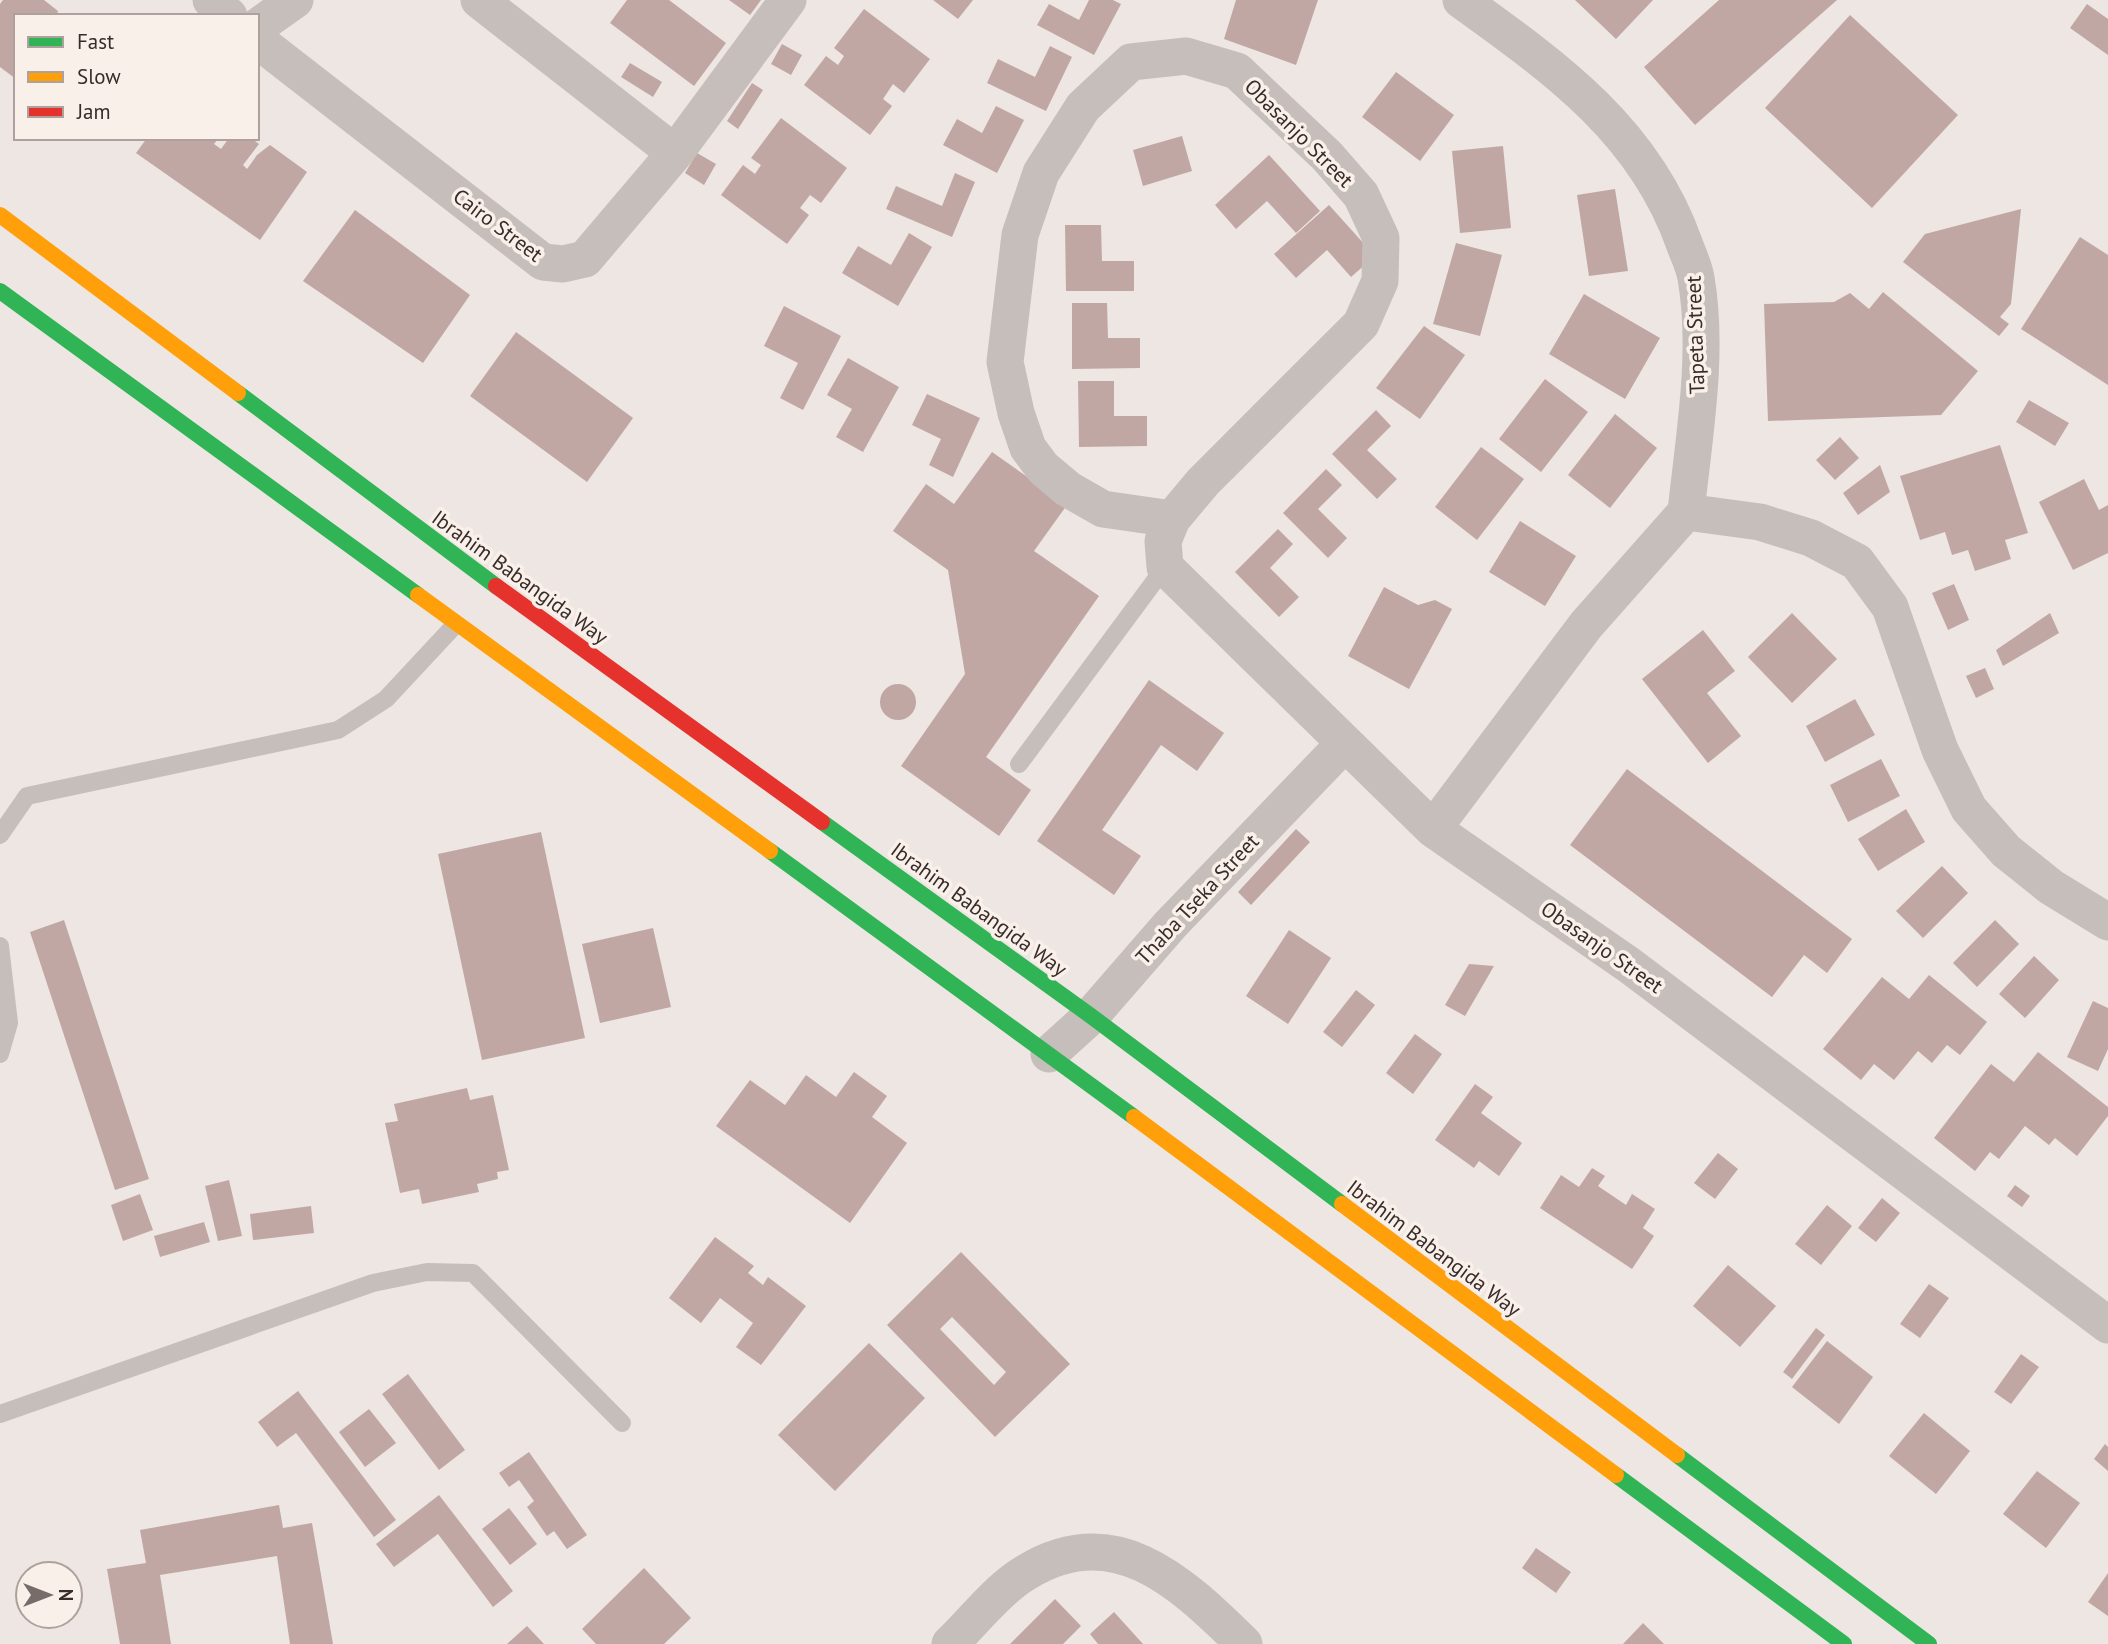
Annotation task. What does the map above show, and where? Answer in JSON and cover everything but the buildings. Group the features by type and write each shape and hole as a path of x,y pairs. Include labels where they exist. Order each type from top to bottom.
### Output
{"main road":[{"name":"Ibrahim Babangida Way","path":"0,215 493,584 1091,1016 1929,1644"},
{"path":"0,291 455,625 1049,1054 1843,1644"}],"street":[{"path":"211,0 227,14"},
{"path":"259,26 295,0"},
{"path":"479,0 676,153"},
{"name":"Cairo Street","path":"259,42 543,262 563,264 584,259 676,153 788,0"},
{"name":"Tapeta Street","path":"1461,0 1530,50 1596,105 1643,159 1676,219 1696,277 1701,373 1686,512"},
{"name":"Obasanjo Street","path":"1172,519 1103,509 1068,489 1043,468 1028,448 1016,413 1005,362 1020,235 1041,173 1083,107 1131,62 1186,56 1237,71 1327,156 1361,195 1381,238 1380,281 1361,324 1203,482 1172,519 1163,541 1165,567 1433,829 1629,965 2108,1325"},
{"path":"1433,829 1586,625 1686,512 1760,522 1811,538 1857,562 1890,607 1940,750 1969,809 2006,851 2051,887 2108,922"},
{"name":"Thaba Tseka Street","path":"1049,1054 1091,1016 1170,925 1345,743"},
{"path":"950,1644 1018,1578 1060,1555 1091,1550 1127,1556 1165,1573 1244,1644"}],"lane":[{"path":"1019,764 1165,567"},
{"path":"0,832 27,796 338,730 386,699 455,625"},
{"path":"0,946 9,1023 0,1054"},
{"path":"0,1414 373,1283 427,1272 450,1272 473,1273 622,1423"}],"traffic: fast":[{"path":"0,291 418,595"},
{"path":"238,393 496,586"},
{"path":"822,822 1091,1016 1342,1204"},
{"path":"770,851 1134,1117"},
{"path":"1677,1455 1929,1644"},
{"path":"1616,1475 1844,1644"}],"traffic: slow":[{"path":"0,215 238,393"},
{"path":"418,595 770,851"},
{"path":"1134,1117 1616,1475"},
{"path":"1342,1204 1677,1455"}],"traffic: jam":[{"path":"496,586 822,822"}]}
